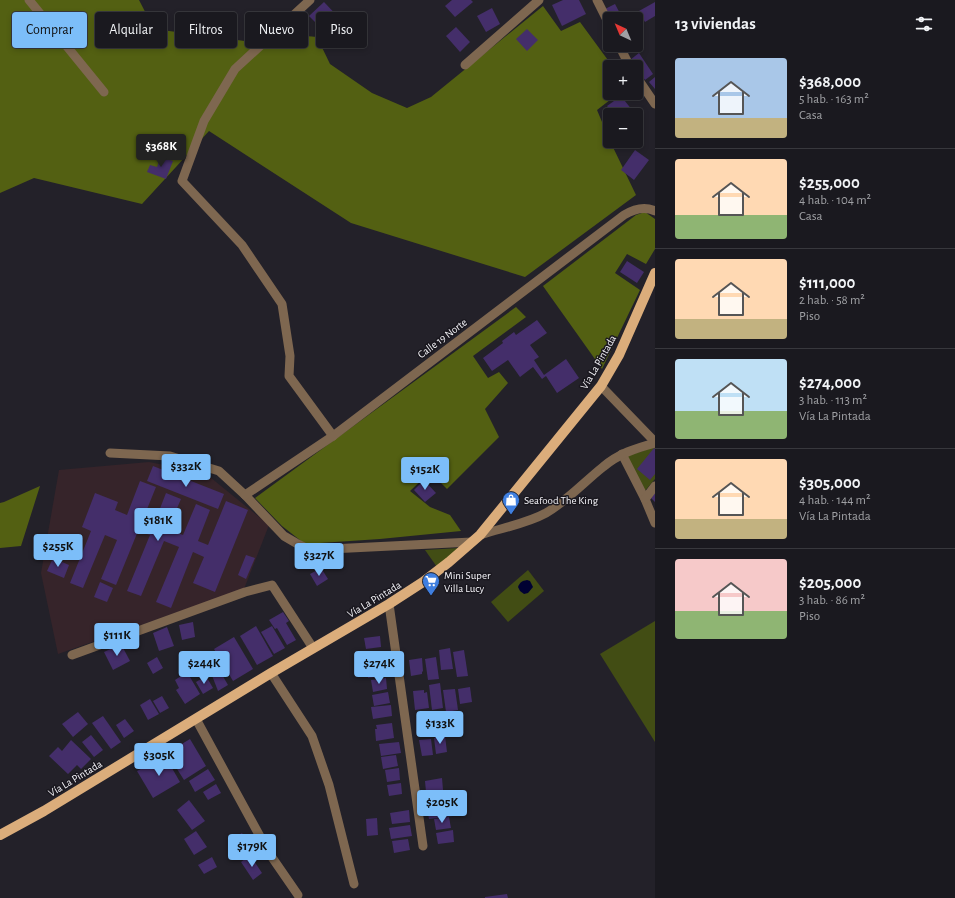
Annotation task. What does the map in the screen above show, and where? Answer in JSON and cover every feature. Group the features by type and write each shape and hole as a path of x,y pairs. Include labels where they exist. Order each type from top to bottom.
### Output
{"main road":[{"name":"Vía La Pintada","path":"0,835 44,811 271,673 389,604 423,582 449,562 476,538 600,386 619,355 655,273"}],"street":[{"path":"29,0 104,92"},
{"path":"310,0 236,69 204,121 182,181 242,244 282,304 290,356 289,376 333,436"},
{"path":"465,65 539,0"},
{"path":"597,0 603,12"},
{"path":"643,86 655,104"},
{"name":"Calle 19 Norte","path":"246,495 333,436 624,215 636,209 650,208 655,210"},
{"path":"110,453 170,456 219,471 246,495 284,536 310,550 476,538 546,513 562,502 603,466 622,454 655,442 600,386"},
{"path":"622,454 645,499 655,523"},
{"path":"645,499 655,486"},
{"path":"72,655 245,592 272,585 313,648"},
{"path":"389,604 423,846"},
{"path":"271,673 312,736 329,785 354,884"},
{"path":"196,719 269,853 298,894"}],"shaded area":[{"path":"149,462 205,473 269,525 244,589 58,654 41,573 59,470"},
{"path":"527,580 530,581 533,587 528,593 524,594 518,587 521,582"}],"green space":[{"path":"0,0 139,0 145,12 95,12 95,48 167,48 167,31 175,32 175,48 237,48 237,40 245,41 245,48 308,48 308,36 316,37 316,48 322,48 330,64 372,93 407,108 431,97 543,6 561,31 580,22 608,60 603,60 603,100 610,100 597,110 603,124 603,148 613,148 636,195 525,277 351,223 209,131 142,204 34,178 0,193"},
{"path":"645,212 655,219 655,249 646,264 627,254 615,273 640,290 602,369 543,286 636,215"},
{"path":"516,307 526,317 473,356 488,378 499,372 508,383 485,409 499,437 447,489 430,472 410,491 430,507 450,515 461,531 380,539 305,544 282,526 255,498"},
{"path":"655,445 655,479 643,493 626,456 643,451"},
{"path":"40,486 21,546 0,548 0,503"},
{"path":"459,548 437,567 425,550"},
{"path":"528,570 544,591 508,622 491,602"},
{"path":"655,621 655,742 600,654"}],"building":[{"path":"452,0 471,0 473,2 455,17 445,6"},
{"path":"563,0 579,0 586,14 562,26 552,5"},
{"path":"324,2 334,12 316,12 316,23 309,16"},
{"path":"655,2 655,16 645,22 643,18 643,12 639,11"},
{"path":"615,4 619,12 606,12 605,9"},
{"path":"492,8 500,24 486,32 477,16"},
{"path":"456,27 470,42 460,52 446,36"},
{"path":"527,29 538,40 527,51 516,39"},
{"path":"639,53 653,74 645,80 643,77 643,60 630,60"},
{"path":"655,77 655,89 649,82"},
{"path":"615,100 624,100 630,108 609,108 607,106"},
{"path":"635,150 649,160 634,180 621,170"},
{"path":"161,157 173,161 166,179 147,172 150,165 157,167"},
{"path":"627,261 644,272 637,283 620,272"},
{"path":"537,320 547,333 530,345 539,357 534,360 544,375 566,359 579,378 557,393 546,376 542,379 533,367 520,377 508,360 492,371 483,358 503,343 502,341 514,332 516,335"},
{"path":"654,448 655,474 650,480 637,469"},
{"path":"153,466 224,494 218,509 147,481"},
{"path":"424,480 436,493 425,502 414,490"},
{"path":"140,481 156,487 143,519 154,524 166,493 181,499 168,529 183,535 196,504 210,510 198,541 208,545 226,501 248,510 215,592 193,583 204,557 193,552 171,608 156,602 179,547 164,541 141,596 127,591 150,535 138,531 116,585 101,579 117,540 105,535 83,588 70,583 91,531 82,527 95,493 118,502 115,510 127,515"},
{"path":"655,493 655,502 651,498"},
{"path":"246,555 255,558 246,579 238,575"},
{"path":"53,558 69,565 64,578 47,571"},
{"path":"321,568 328,579 317,586 310,574"},
{"path":"100,582 113,588 107,602 94,597"},
{"path":"283,612 289,621 286,623 296,640 287,645 277,628 275,629 269,620"},
{"path":"193,622 195,637 182,640 179,625"},
{"path":"256,626 273,656 257,665 240,636"},
{"path":"272,626 285,648 274,654 261,632"},
{"path":"167,627 174,646 159,651 153,633"},
{"path":"380,636 381,647 366,649 364,638"},
{"path":"234,637 253,669 233,681 214,649"},
{"path":"121,644 130,661 113,670 104,652"},
{"path":"450,648 453,669 441,670 439,650"},
{"path":"464,650 468,676 457,677 453,652"},
{"path":"381,651 382,662 366,664 365,653"},
{"path":"157,657 163,668 153,674 147,663"},
{"path":"212,657 228,685 218,691 206,660"},
{"path":"436,657 439,679 428,680 425,659"},
{"path":"422,658 422,674 411,676 409,660"},
{"path":"383,665 384,676 368,678 367,667"},
{"path":"187,672 200,694 185,704 176,690 179,688 175,680"},
{"path":"206,676 213,688 203,694 196,682"},
{"path":"386,678 387,689 373,692 371,680"},
{"path":"440,683 443,708 432,710 429,685"},
{"path":"470,687 472,702 460,704 458,689"},
{"path":"455,689 458,710 446,712 443,690"},
{"path":"424,690 424,693 427,692 429,708 415,710 413,691"},
{"path":"388,692 390,703 374,706 372,695"},
{"path":"162,696 169,708 160,713 153,701"},
{"path":"150,699 159,714 148,720 140,705"},
{"path":"391,705 392,716 373,719 371,707"},
{"path":"78,712 88,724 73,737 62,724"},
{"path":"103,716 121,742 111,749 92,723"},
{"path":"125,719 134,731 124,738 116,725"},
{"path":"392,723 394,738 376,741 376,725"},
{"path":"91,735 103,750 94,757 82,742"},
{"path":"445,736 447,752 436,754 434,738"},
{"path":"190,739 206,766 184,780 167,753"},
{"path":"431,739 433,755 422,756 419,740"},
{"path":"71,740 91,759 81,769 77,765 68,774 49,756 58,747 62,751"},
{"path":"399,742 401,753 381,756 379,744"},
{"path":"396,755 398,766 383,769 381,757"},
{"path":"165,756 180,782 153,798 137,771"},
{"path":"399,768 400,780 387,782 385,770"},
{"path":"208,769 215,780 195,792 189,781"},
{"path":"442,778 443,790 426,792 425,781"},
{"path":"401,783 402,794 389,796 387,785"},
{"path":"216,784 221,793 208,800 203,792"},
{"path":"446,792 447,803 432,805 431,794"},
{"path":"189,800 205,821 192,830 177,810"},
{"path":"451,804 453,816 429,819 427,808"},
{"path":"409,810 410,822 392,824 390,813"},
{"path":"449,817 451,828 436,830 434,819"},
{"path":"377,818 378,835 367,836 366,819"},
{"path":"410,825 412,836 391,839 389,828"},
{"path":"453,830 454,842 438,844 436,833"},
{"path":"196,831 207,847 194,855 184,839"},
{"path":"242,833 248,844 234,852 228,841"},
{"path":"408,839 410,850 394,853 392,841"},
{"path":"250,855 262,873 253,880 241,862"},
{"path":"212,857 217,867 204,874 198,865"},
{"path":"507,894 508,898 485,898 485,897"}],"place":[{"name":"Seafood The King","path":"511,515"},
{"name":"Mini Super Villa Lucy","path":"431,596"}]}
